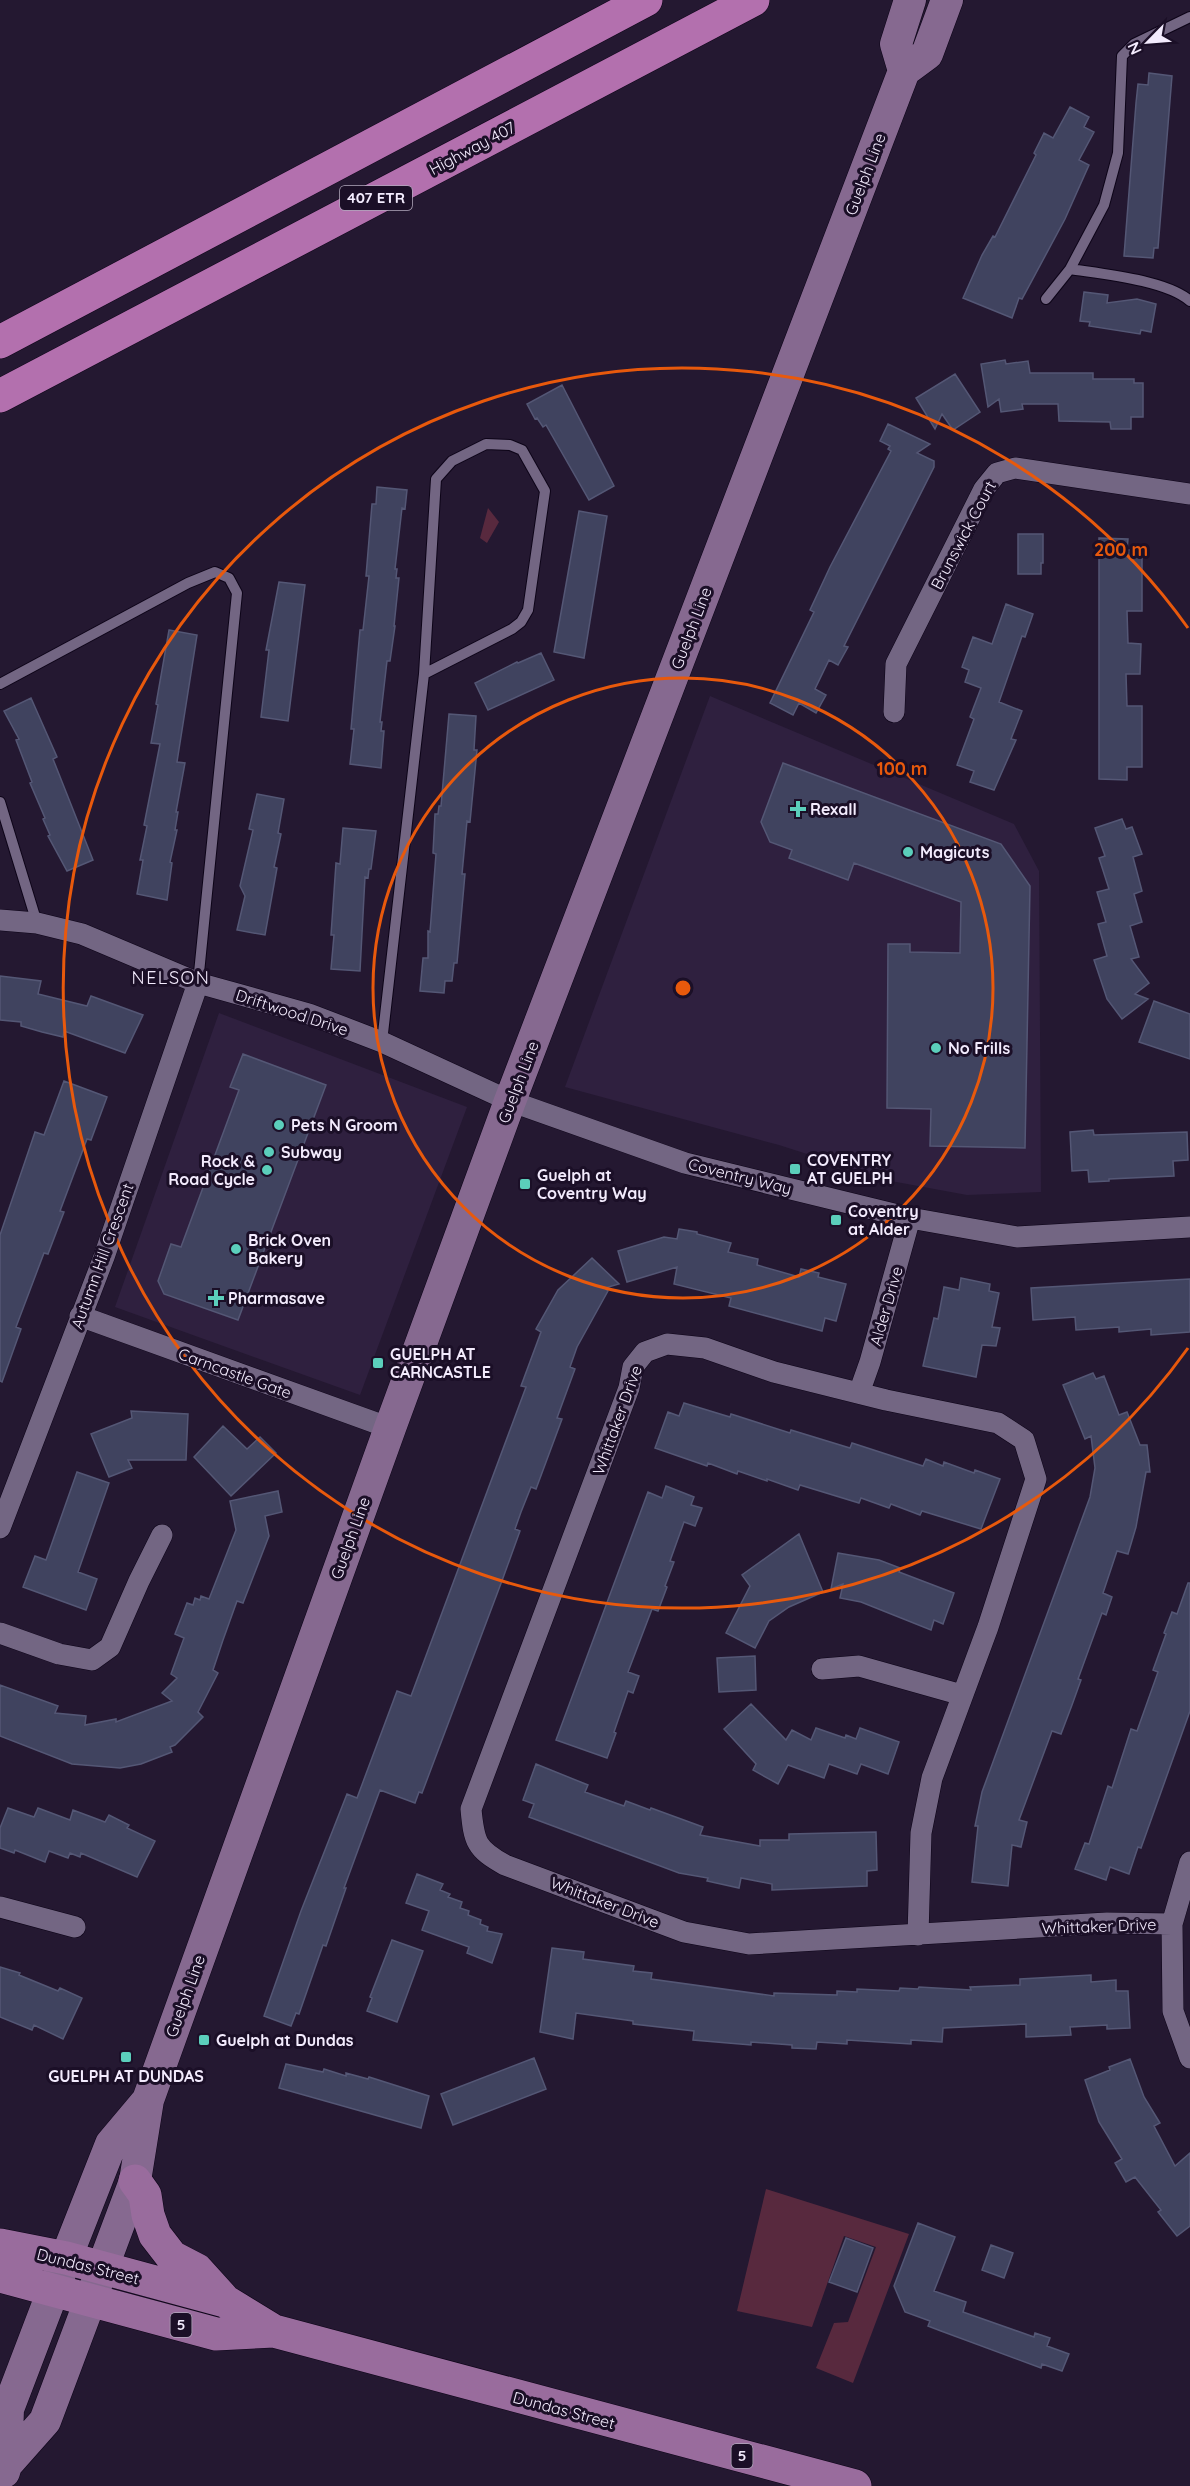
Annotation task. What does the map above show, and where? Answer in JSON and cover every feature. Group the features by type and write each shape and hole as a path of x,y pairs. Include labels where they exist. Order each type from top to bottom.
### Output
{"highway":[{"name":"407 ETR","path":"0,342 646,0"},
{"name":"Highway 407","path":"0,396 753,0"}],"main road":[{"path":"909,2 896,44 904,71 927,54 944,8"},
{"name":"Guelph Line","path":"3,2473 45,2421 91,2302 135,2181 148,2100 390,1428 510,1101 904,71"},
{"name":"Guelph Line","path":"3,2473 8,2409 53,2291 111,2144 148,2100"},
{"path":"135,2181 145,2195 148,2215 155,2235 172,2257 197,2270 225,2301"},
{"name":"Dundas Street","path":"0,2245 66,2259 225,2301 273,2331 855,2486"},
{"name":"Dundas Street","path":"0,2276 216,2334 273,2331"}],"street":[{"name":"Brunswick Court","path":"894,712 896,664 984,489 997,473 1015,468 1190,494"},
{"name":"Driftwood Drive","path":"0,920 37,923 82,934 198,983 309,1014 382,1042 510,1101"},
{"name":"Autumn Hill Crescent","path":"0,1528 104,1257 198,983"},
{"name":"Coventry Way","path":"510,1101 685,1163 910,1218 1017,1237 1190,1227"},
{"name":"Alder Drive","path":"859,1393 910,1218"},
{"name":"Carncastle Gate","path":"80,1316 390,1428"},
{"name":"Whittaker Drive","path":"918,1935 921,1833 932,1778 992,1616 1036,1479 1024,1440 998,1422 859,1393 774,1372 705,1348 667,1344 645,1352 633,1367 629,1388 471,1809 473,1836 484,1854 505,1865 684,1932 749,1944 918,1935 1107,1923 1172,1924"},
{"path":"0,1633 59,1654 92,1660 110,1647 162,1535"},
{"path":"822,1670 858,1666 962,1695"},
{"path":"1190,1862 1172,1924 1173,2011 1190,2058"},
{"path":"0,1907 75,1927"}],"lane":[{"path":"1046,299 1070,269 1104,205 1118,153 1122,56 1134,44 1190,17"},
{"path":"1070,269 1119,276 1158,286 1183,294 1190,301"},
{"path":"382,1042 424,674 436,479 452,461 486,444 510,445 522,450 545,490 528,610 521,622 512,629 424,674"},
{"path":"0,684 188,583 215,572 229,578 237,593 198,983"},
{"path":"0,802 37,923"}],"shaded area":[{"path":"488,508 499,522 487,543 480,538"},
{"path":"710,696 1014,824 1039,871 1041,1192 967,1195 891,1181 779,1145 565,1087"},
{"path":"219,1013 467,1107 360,1395 115,1307"},
{"path":"766,2189 909,2234 853,2383 816,2368 834,2323 848,2322 876,2247 844,2236 812,2327 737,2311"}],"building":[{"path":"1149,73 1172,76 1158,248 1154,248 1153,258 1124,256 1138,84 1148,85"},
{"path":"1070,107 1089,117 1084,127 1094,132 1079,160 1089,165 1065,219 1022,299 1019,298 1012,318 963,298 982,255 993,236 995,237 1036,155 1034,153 1044,133 1053,138"},
{"path":"1084,292 1108,295 1107,303 1137,299 1156,304 1151,332 1141,330 1140,334 1089,326 1090,322 1080,321"},
{"path":"1005,360 1006,364 1028,361 1030,373 1093,373 1093,379 1134,379 1134,383 1143,383 1143,417 1131,417 1131,429 1111,429 1110,422 1059,421 1058,404 1022,404 1023,409 1001,412 999,399 988,407 981,364"},
{"path":"955,374 980,412 953,430 942,414 935,429 916,398"},
{"path":"562,385 614,486 589,500 546,425 543,427 537,418 535,419 527,404"},
{"path":"888,424 930,444 917,453 934,461 934,467 844,646 848,647 838,665 829,660 815,689 826,695 816,713 799,703 793,715 770,703 814,612 810,610 830,567 891,451 888,449 890,446 880,441"},
{"path":"377,487 407,490 405,509 402,508 395,569 397,569 396,578 399,578 395,626 390,661 387,661 380,722 382,722 381,731 384,731 381,768 350,764 360,630 363,630 369,576 366,576 372,504 376,504"},
{"path":"579,511 607,516 584,658 554,652"},
{"path":"1018,534 1043,534 1041,574 1018,574"},
{"path":"1099,538 1128,539 1127,550 1142,550 1142,611 1127,611 1128,643 1141,644 1140,674 1126,674 1127,706 1142,706 1142,767 1127,767 1127,780 1099,779"},
{"path":"279,582 305,585 288,721 261,717 269,650 266,650"},
{"path":"1006,604 1033,614 1025,637 1022,636 999,702 1022,711 1011,739 1016,740 994,790 970,782 974,771 957,765 974,719 970,717 981,688 965,682 969,670 962,667 973,637 992,644"},
{"path":"169,630 197,635 177,762 185,763 176,812 178,812 175,830 177,830 170,862 172,863 167,900 137,894 143,860 140,860 147,826 144,825 160,744 151,743"},
{"path":"541,653 554,680 488,710 475,683"},
{"path":"31,698 57,757 53,759 93,860 67,871 48,836 50,835 43,819 45,818 30,783 32,782 16,740 19,739 4,711"},
{"path":"449,714 476,716 474,750 477,750 462,874 465,874 457,963 454,963 452,981 445,981 444,993 420,991 423,958 428,958 428,931 430,932 436,854 433,853 435,814 438,814 439,806 441,806"},
{"path":"783,763 1001,844 1030,886 1025,1148 930,1146 931,1109 887,1108 888,944 910,944 910,952 960,953 961,902 854,863 848,880 789,858 792,850 770,842 761,822"},
{"path":"257,794 284,799 278,833 281,834 274,867 277,868 265,935 237,930 245,896 240,886 253,830 249,829"},
{"path":"1122,819 1126,829 1132,827 1142,854 1133,857 1142,891 1134,894 1142,922 1130,926 1139,957 1131,959 1149,983 1135,994 1148,999 1122,1019 1107,999 1094,960 1107,956 1098,924 1106,922 1097,892 1109,889 1099,858 1105,856 1095,828"},
{"path":"343,828 376,831 371,869 369,869 368,878 365,877 360,971 331,969 336,863 340,864"},
{"path":"0,976 41,981 38,994 87,1006 91,996 143,1015 125,1053 64,1031 63,1037 42,1032 21,1026 21,1022 0,1020"},
{"path":"1154,1001 1190,1014 1190,1059 1139,1042"},
{"path":"243,1054 326,1085 238,1320 164,1294 158,1281 171,1244 181,1247 239,1090 230,1087"},
{"path":"64,1081 107,1097 91,1140 87,1139 60,1211 64,1212 48,1254 44,1253 16,1327 21,1329 2,1382 0,1381 0,1235 35,1132 44,1135"},
{"path":"1093,1130 1094,1135 1187,1132 1188,1160 1173,1161 1174,1176 1089,1182 1088,1170 1072,1171 1070,1132"},
{"path":"679,1229 731,1243 728,1252 758,1259 757,1265 799,1277 801,1269 819,1273 818,1277 846,1284 836,1321 825,1318 822,1331 729,1306 731,1298 674,1284 677,1267 627,1282 618,1251 664,1237 677,1239"},
{"path":"592,1258 619,1284 605,1288 608,1291 577,1347 570,1367 575,1369 557,1418 562,1419 536,1489 531,1487 521,1512 515,1529 520,1531 422,1793 419,1792 415,1803 380,1790 344,1888 346,1888 326,1946 323,1945 299,2014 296,2013 291,2026 264,2016 301,1911 347,1794 357,1798 397,1691 411,1696 526,1387 521,1386 541,1332 536,1329 558,1290"},
{"path":"961,1278 990,1284 989,1291 999,1293 992,1327 1000,1328 996,1346 982,1345 976,1377 923,1366 934,1318 938,1319 944,1287 959,1290"},
{"path":"1190,1279 1190,1332 1151,1335 1151,1329 1119,1332 1119,1327 1076,1330 1075,1317 1033,1320 1031,1288"},
{"path":"1093,1373 1096,1379 1104,1376 1119,1415 1127,1412 1140,1445 1147,1445 1150,1472 1146,1472 1136,1527 1128,1554 1117,1551 1103,1593 1112,1597 1106,1615 1102,1613 1061,1734 1052,1731 1019,1820 1027,1822 1021,1847 1012,1845 1008,1886 972,1882 978,1826 975,1826 982,1792 1090,1497 1095,1468 1091,1436 1085,1439 1063,1385"},
{"path":"684,1403 730,1417 731,1414 790,1433 791,1430 850,1448 852,1443 923,1466 926,1459 943,1466 944,1462 974,1473 975,1470 1000,1479 981,1529 922,1511 920,1515 891,1504 889,1508 861,1498 859,1503 800,1485 798,1490 738,1471 737,1474 708,1463 707,1466 655,1448 668,1412 679,1416"},
{"path":"131,1411 188,1414 186,1460 128,1460 132,1468 109,1477 91,1434 132,1418"},
{"path":"223,1426 247,1449 260,1437 276,1453 231,1496 194,1457"},
{"path":"77,1472 109,1483 78,1572 97,1579 86,1610 23,1587 35,1556 46,1560"},
{"path":"666,1486 694,1497 691,1505 702,1508 695,1526 684,1522 670,1561 674,1562 665,1586 667,1587 658,1611 652,1609 628,1672 639,1676 633,1693 628,1691 607,1758 556,1740 648,1492 662,1498"},
{"path":"278,1491 282,1512 265,1516 269,1536 243,1603 237,1601 213,1670 218,1673 198,1712 203,1717 175,1745 170,1747 172,1752 141,1764 120,1768 72,1764 0,1736 0,1685 58,1706 55,1713 86,1716 85,1725 116,1719 116,1722 172,1701 162,1693 177,1678 171,1674 184,1638 175,1634 187,1603 193,1605 195,1598 200,1600 201,1596 209,1599 236,1530 230,1501"},
{"path":"799,1534 823,1592 789,1607 769,1621 755,1648 726,1633 750,1586 742,1575"},
{"path":"838,1553 879,1560 900,1568 899,1572 954,1593 943,1624 934,1620 931,1630 861,1602 840,1598 843,1584 831,1589"},
{"path":"1188,1583 1190,1583 1190,1711 1141,1848 1138,1847 1129,1874 1110,1867 1106,1880 1075,1869 1085,1843 1089,1844 1108,1786 1112,1788 1131,1729 1137,1731 1158,1672 1153,1670 1166,1634 1164,1633 1172,1612 1177,1614"},
{"path":"755,1656 756,1690 719,1692 717,1658"},
{"path":"751,1704 786,1740 792,1730 811,1740 816,1728 845,1738 846,1735 856,1739 860,1728 899,1742 888,1774 861,1764 857,1774 829,1764 824,1778 788,1765 778,1784 753,1770 756,1764 724,1729"},
{"path":"536,1764 588,1785 585,1792 624,1806 626,1801 650,1810 651,1808 703,1827 700,1835 760,1846 760,1840 789,1840 789,1834 876,1832 877,1870 867,1871 867,1886 772,1890 772,1884 741,1878 739,1888 707,1881 708,1878 679,1873 529,1817 534,1804 523,1800"},
{"path":"8,1808 34,1817 38,1808 70,1820 73,1810 105,1822 109,1815 129,1825 127,1828 155,1841 137,1877 81,1853 80,1857 70,1853 68,1858 49,1851 45,1862 15,1850 14,1853 0,1848 0,1828"},
{"path":"417,1874 443,1884 440,1890 450,1894 448,1897 462,1902 460,1908 469,1911 468,1915 481,1920 480,1924 488,1927 487,1931 502,1934 492,1963 467,1953 469,1947 422,1930 429,1911 406,1903"},
{"path":"392,1940 423,1951 397,2022 367,2011 372,1998 370,1997"},
{"path":"552,1948 584,1952 583,1959 634,1966 633,1971 652,1973 651,1979 774,1996 774,1993 837,1995 837,1991 857,1992 857,1989 899,1991 900,1988 918,1989 919,1987 971,1990 970,1987 1020,1985 1020,1979 1091,1975 1091,1982 1116,1980 1116,1991 1128,1991 1130,2028 1107,2029 1107,2025 1070,2027 1071,2035 1026,2037 1026,2024 943,2028 942,2042 911,2040 911,2044 847,2040 847,2044 817,2042 816,2049 751,2042 751,2045 693,2040 694,2031 633,2024 633,2021 576,2013 573,2039 540,2032"},
{"path":"0,1967 20,1973 19,1975 58,1991 60,1988 82,1998 63,2039 34,2025 32,2030 0,2017"},
{"path":"534,2058 546,2089 453,2125 441,2094"},
{"path":"1130,2059 1144,2097 1160,2123 1154,2126 1175,2166 1190,2153 1190,2226 1177,2236 1158,2212 1161,2210 1135,2177 1126,2182 1115,2163 1122,2159 1099,2122 1085,2080"},
{"path":"286,2064 323,2072 324,2069 346,2076 346,2073 368,2079 369,2077 429,2096 421,2128 279,2088"},
{"path":"918,2223 955,2237 934,2291 966,2302 963,2312 1034,2337 1035,2333 1050,2338 1047,2346 1069,2354 1062,2371 1042,2364 1041,2368 941,2331 928,2326 930,2321 905,2312 894,2286"},
{"path":"846,2238 873,2248 857,2292 829,2282"},
{"path":"991,2245 1013,2253 1004,2278 982,2270"}],"place":[{"name":"Rexall","path":"798,809"},
{"name":"Magicuts","path":"908,852"},
{"name":"No Frills","path":"936,1048"},
{"name":"Pets N Groom","path":"279,1125"},
{"name":"Subway","path":"269,1152"},
{"name":"COVENTRY AT GUELPH","path":"795,1169"},
{"name":"Rock & Road Cycle","path":"267,1170"},
{"name":"Guelph at Coventry Way","path":"525,1184"},
{"name":"Coventry at Alder","path":"836,1220"},
{"name":"Brick Oven Bakery","path":"236,1249"},
{"name":"Pharmasave","path":"216,1298"},
{"name":"GUELPH AT CARNCASTLE","path":"378,1363"},
{"name":"Guelph at Dundas","path":"204,2040"},
{"name":"GUELPH AT DUNDAS","path":"126,2057"}],"district":[{"name":"NELSON","path":"171,978"}]}
